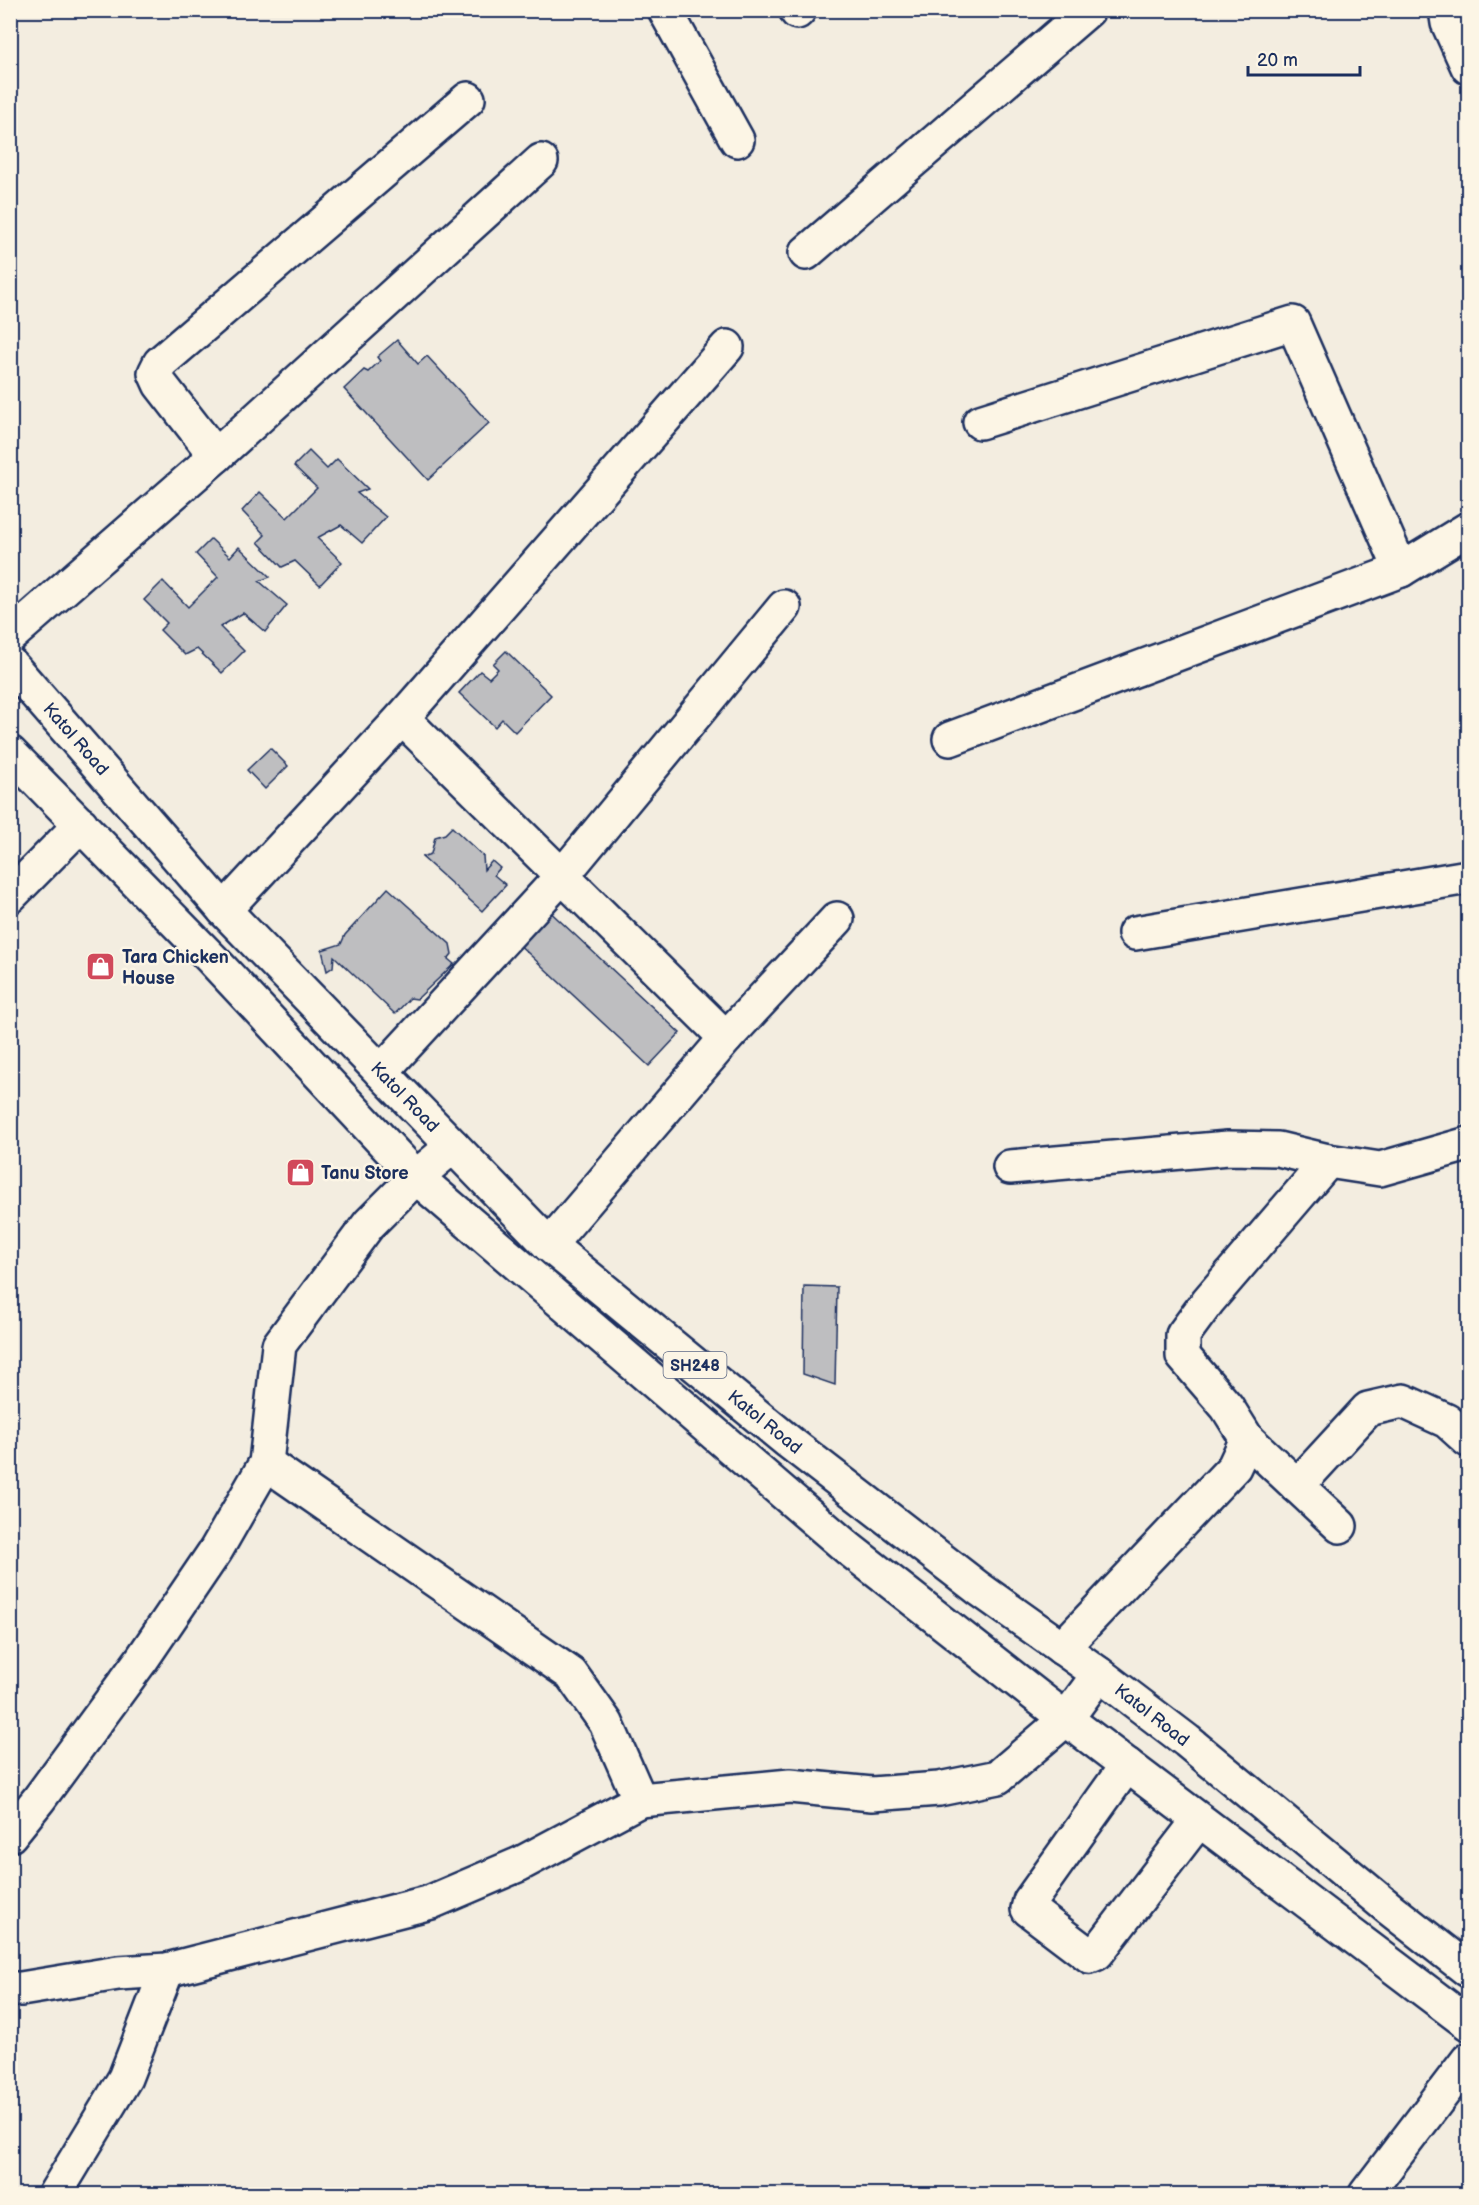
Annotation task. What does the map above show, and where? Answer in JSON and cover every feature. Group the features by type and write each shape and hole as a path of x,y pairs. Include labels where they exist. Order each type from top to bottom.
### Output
{"street":[{"path":"665,10 737,140"},
{"path":"806,253 1088,10"},
{"path":"1446,10 1448,23 1468,67"},
{"path":"216,456 160,384 155,373 160,363 468,99"},
{"path":"10,636 216,456 541,161"},
{"path":"980,422 1293,322 1401,570"},
{"path":"224,910 402,718 727,347"},
{"path":"950,740 1401,570 1468,529"},
{"path":"381,1072 562,876 784,607"},
{"name":"Katol Road","path":"10,664 224,910 549,1245 789,1442 978,1588 1099,1674 1187,1741 1390,1909 1468,1970"},
{"path":"402,718 726,1038"},
{"name":"SH248","path":"10,753 212,959 416,1177 849,1550 1066,1719 1468,2023"},
{"path":"10,896 81,825"},
{"path":"1135,933 1468,876"},
{"path":"549,1245 726,1038 837,919"},
{"path":"1010,1167 1228,1148 1278,1149 1328,1161 1380,1169 1468,1143"},
{"path":"10,1835 135,1668 209,1560 266,1463 279,1345 369,1224 416,1177 453,1146"},
{"path":"1328,1161 1208,1301 1183,1335 1184,1356 1227,1407 1247,1439 1340,1526"},
{"path":"1297,1486 1368,1409 1403,1401 1448,1421 1468,1440"},
{"path":"1062,1648 1234,1467 1247,1439"},
{"path":"266,1463 571,1674 606,1723 640,1800"},
{"path":"10,1989 118,1973 167,1970 432,1902 520,1864 640,1800 790,1786 872,1794 939,1789 998,1777 1066,1719 1099,1674"},
{"path":"1127,1765 1030,1901 1028,1909 1090,1956 1097,1953 1199,1820"},
{"path":"55,2194 125,2078 167,1970"},
{"path":"1366,2194 1468,2060"}],"building":[{"path":"397,340 418,364 427,356 489,423 428,480 344,389 364,370 368,372 380,361 377,357"},
{"path":"309,451 327,469 337,459 368,489 357,493 386,517 362,543 341,525 317,538 342,562 320,585 295,561 282,567 258,542 265,535 242,511 260,492 287,518 317,488 294,466"},
{"path":"211,539 230,557 239,547 270,577 259,581 287,605 265,632 243,613 220,627 244,651 222,673 197,649 185,655 160,630 167,623 144,600 163,581 188,607 218,577 196,554"},
{"path":"506,651 551,695 515,732 502,719 495,727 459,693 480,671 489,678 498,669 493,664"},
{"path":"270,748 288,766 265,789 247,770"},
{"path":"452,827 483,856 484,870 492,861 500,868 494,875 506,885 482,911 422,857 431,854 435,837 445,834"},
{"path":"388,888 450,944 452,954 448,959 454,964 417,999 410,998 395,1014 334,956 333,967 327,971 322,950 341,944 345,935"},
{"path":"544,906 680,1033 649,1066 513,939"},
{"path":"804,1286 837,1287 835,1385 803,1374"}],"place":[{"name":"Tara Chicken House","path":"101,967"},
{"name":"Tanu Store","path":"300,1173"}]}
